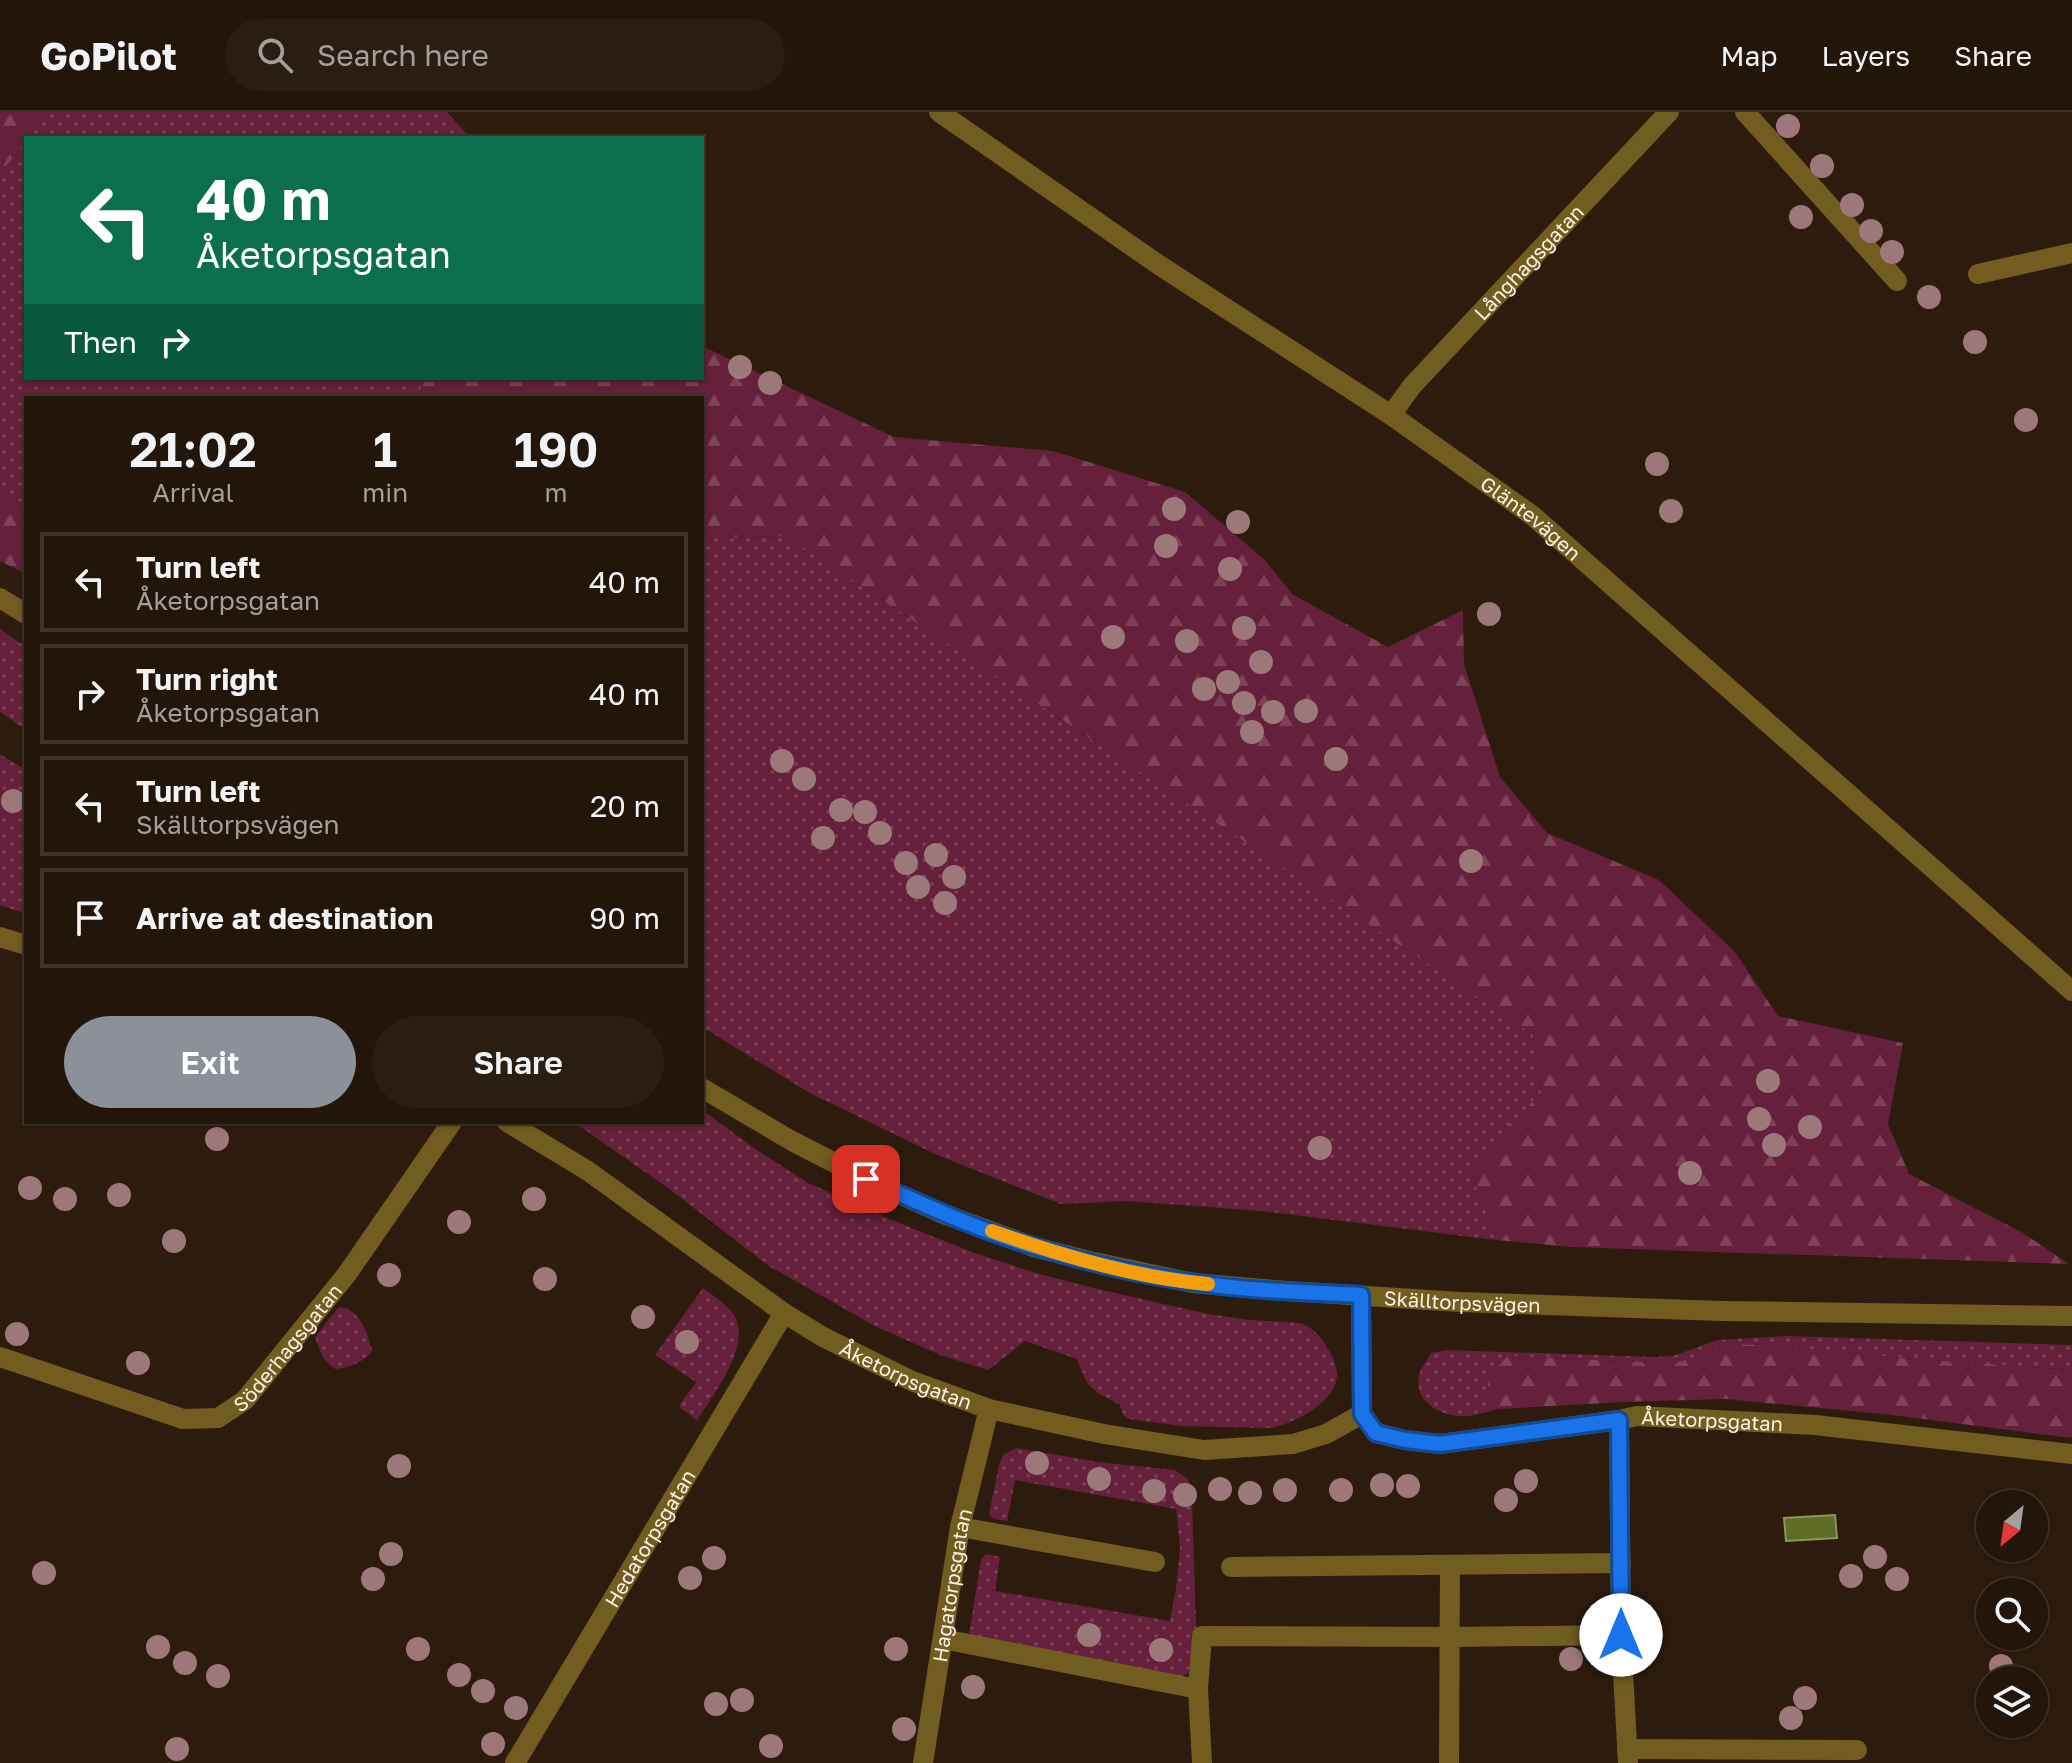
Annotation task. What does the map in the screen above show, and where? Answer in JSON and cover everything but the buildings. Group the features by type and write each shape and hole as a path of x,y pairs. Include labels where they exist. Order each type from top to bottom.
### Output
{"street":[{"name":"Gläntevägen","path":"939,112 1159,265 1391,415 1533,516 2072,991"},
{"name":"Långhagsgatan","path":"1391,415 1422,376 1669,112"},
{"path":"1745,112 1897,281"},
{"path":"1978,274 2072,253"},
{"path":"0,598 24,613"},
{"path":"0,937 24,944"},
{"name":"Skälltorpsvägen","path":"704,1089 792,1141 941,1213 1034,1247 1193,1283 1460,1302 1722,1311 2072,1316"},
{"name":"Söderhagsgatan","path":"0,1357 183,1419 218,1418 245,1400 347,1274 451,1124"},
{"name":"Åketorpsgatan","path":"510,1124 588,1171 784,1313 823,1337 912,1381 989,1409 1104,1434 1204,1450 1293,1444 1326,1434 1362,1414 1376,1433 1440,1444 1637,1416 1815,1425 2072,1454"},
{"path":"1361,1295 1362,1414"},
{"name":"Hedatorpsgatan","path":"515,1763 784,1313"},
{"name":"Hagatorpsgatan","path":"923,1763 960,1527 989,1409"},
{"path":"1619,1420 1621,1635 1627,1756 1857,1750"},
{"path":"960,1527 1155,1562"},
{"path":"1231,1567 1621,1563"},
{"path":"1449,1763 1450,1565"},
{"path":"1202,1763 1198,1689 1202,1636 1621,1635"},
{"path":"943,1639 1198,1689"}],"green space":[{"path":"0,112 48,112 30,136 24,136 24,144 0,174"},
{"path":"48,112 447,112 468,136 30,136"},
{"path":"24,144 24,380 426,380 416,396 24,396 24,506 0,492 0,174"},
{"path":"704,347 894,437 1053,451 1185,492 1265,560 1292,594 1388,647 1463,610 1464,664 1500,777 1547,833 1659,880 1735,952 1778,1016 1903,1043 1888,1124 1909,1174 2023,1233 2069,1264 1571,1247 1496,1240 1469,1166 1541,1093 1533,1034 786,536 704,538 704,396 416,396 426,380 704,380"},
{"path":"0,492 24,506 24,573 0,561"},
{"path":"786,536 1533,1034 1541,1093 1469,1166 1496,1240 1261,1211 1127,1201 1061,1204 937,1155 810,1093 704,1028 704,538"},
{"path":"0,629 24,646 24,729 0,712"},
{"path":"0,754 24,769 24,913 0,905"},
{"path":"704,1111 808,1183 975,1253 1093,1288 1208,1314 1300,1323 1316,1333 1329,1351 1337,1373 1335,1383 1331,1393 1314,1409 1272,1428 1182,1426 1129,1419 1123,1415 1120,1405 1088,1384 1077,1359 1025,1341 988,1370 940,1355 875,1326 769,1266 668,1188 574,1124 704,1124"},
{"path":"703,1288 732,1312 738,1324 738,1338 729,1368 697,1421 679,1406 696,1382 655,1355"},
{"path":"339,1307 346,1308 357,1317 365,1329 372,1351 356,1364 335,1369 323,1358 315,1337"},
{"path":"1787,1336 2072,1345 2072,1370 1733,1344 1711,1348 1675,1363 1508,1356 1486,1403 1498,1409 1468,1416 1450,1415 1434,1408 1419,1388 1421,1370 1431,1353 1447,1350 1656,1357 1676,1355 1717,1340"},
{"path":"1733,1344 2072,1370 2072,1438 1884,1414 1726,1399 1498,1409 1486,1403 1491,1377 1508,1356 1675,1363 1698,1356 1710,1348"},
{"path":"1017,1448 1098,1462 1175,1470 1188,1479 1192,1503 1197,1652 1190,1673 1181,1676 969,1635 981,1560 986,1554 1000,1557 995,1591 1170,1621 1180,1547 1176,1509 1015,1480 1007,1521 994,1519 989,1514 999,1465 1004,1454"}],"shaded area":[{"path":"1835,1515 1837,1538 1786,1541 1784,1518"}],"slow traffic":[{"path":"992,1231 1034,1247 1089,1261 1208,1284"}],"route":[{"path":"866,1179 941,1213 1034,1247 1089,1261 1193,1283 1361,1295 1362,1414 1376,1433 1440,1444 1619,1420 1621,1635"}]}
